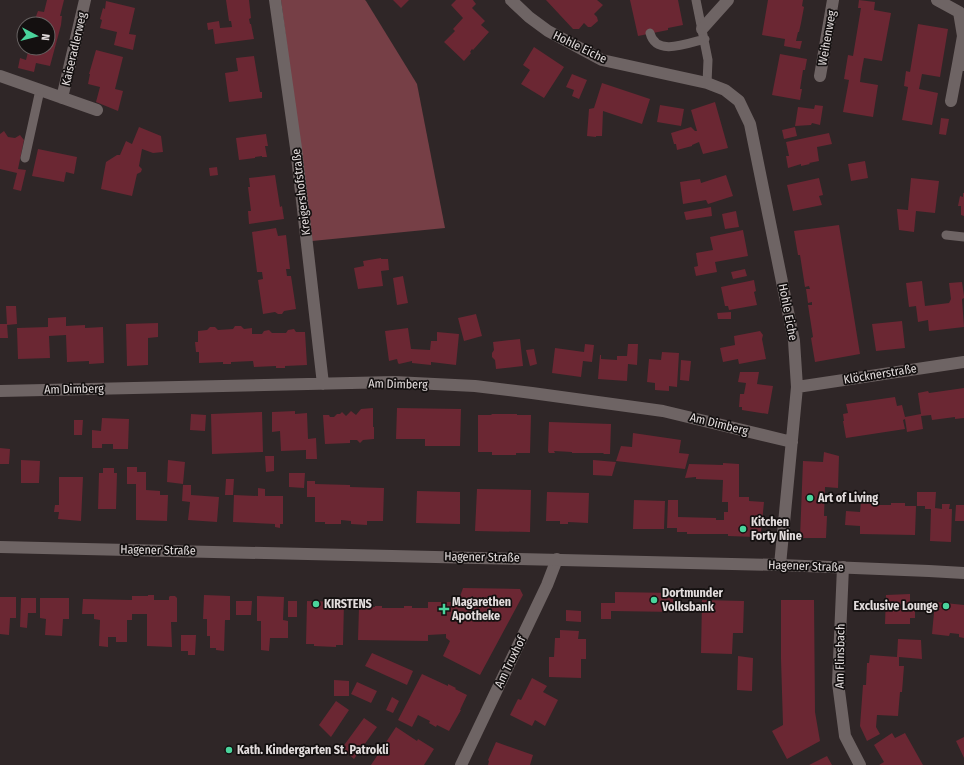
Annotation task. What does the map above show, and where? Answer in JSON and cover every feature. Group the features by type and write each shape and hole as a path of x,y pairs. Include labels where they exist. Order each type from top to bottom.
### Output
{"street":[{"name":"Kaiseradlerweg","path":"62,98 86,0"},
{"name":"Kreigershofstraße","path":"275,0 296,148 323,384"},
{"name":"Hohle Eiche","path":"511,0 528,17 548,31 602,60 707,83 725,90 739,101 750,124 794,341 797,387 780,564"},
{"path":"704,34 728,0"},
{"name":"Weihenweg","path":"820,76 833,0"},
{"path":"937,0 959,12 963,36 961,64 951,101"},
{"name":"Kaiseradlerweg","path":"0,76 97,110"},
{"name":"Klöcknerstraße","path":"797,387 964,362"},
{"name":"Am Dimberg","path":"0,391 402,383 475,386 663,411 792,442"},
{"name":"Hagener Straße","path":"0,547 780,564 964,573"},
{"name":"Am Truxhof","path":"460,765 547,585 557,559"},
{"name":"Am Flinsbach","path":"843,567 838,683 845,736 860,765"}],"lane":[{"path":"696,0 708,60 707,83"},
{"path":"650,33 651,39 657,45 667,47 678,46 704,34"},
{"path":"25,158 40,90"},
{"path":"946,235 964,237"}],"shaded area":[{"path":"281,0 366,1 417,84 445,228 312,241"}],"building":[{"path":"47,0 64,0 60,16 62,16 61,25 56,44 56,16 36,16 38,11 44,12"},
{"path":"226,0 249,0 251,18 249,19 254,39 215,44 213,29 208,30 207,23 219,21 220,28 232,27 231,21 229,21"},
{"path":"393,0 409,0 401,8"},
{"path":"456,0 473,0 476,4 472,8 485,21 481,25 489,32 473,50 472,49 470,52 471,53 464,61 444,42 455,31 453,29 463,18 451,5"},
{"path":"546,0 597,0 603,5 594,14 598,21 591,27 588,27 584,23 579,29 573,29"},
{"path":"630,0 678,0 683,25 668,28 668,30 638,36"},
{"path":"768,0 803,0 802,6 804,7 796,41 802,41 800,49 784,46 785,39 762,35"},
{"path":"859,0 875,2 874,10 891,13 882,61 864,58 861,74 860,82 878,85 873,117 843,112 849,80 844,79 848,55 853,56 861,8 858,8"},
{"path":"106,1 135,8 129,34 136,35 133,50 114,45 117,32 100,28 102,20 100,19 103,8 105,9"},
{"path":"918,24 948,29 940,77 922,74 919,89 938,93 932,125 902,120 908,87 904,86 906,71 910,72"},
{"path":"534,47 564,67 544,98 521,84 530,70 523,65"},
{"path":"96,50 123,57 115,89 123,91 118,111 96,102 100,87 88,84 89,74"},
{"path":"780,54 807,59 805,70 803,70 800,100 772,95"},
{"path":"27,56 53,56 50,66 36,63 34,72 18,68 20,58 26,60"},
{"path":"254,56 262,98 229,102 225,73 238,71 236,58"},
{"path":"572,74 587,80 579,99 572,96 574,90 566,87"},
{"path":"602,83 650,99 642,124 603,111 602,136 587,136 589,109 594,108"},
{"path":"715,102 728,148 703,154 699,142 692,146 677,150 671,133 691,127 697,131 691,110"},
{"path":"660,105 684,109 681,126 657,122"},
{"path":"815,105 823,106 820,125 812,123 811,125 795,126 798,107 814,109"},
{"path":"941,118 949,119 946,135 939,134"},
{"path":"139,127 161,136 163,152 153,153 142,149 139,166 142,169 141,172 137,174 132,196 101,189 106,162 117,155 120,155 126,141 132,144"},
{"path":"795,127 797,136 784,139 782,130"},
{"path":"4,131 8,137 15,138 20,135 24,140 18,169 26,170 21,191 13,189 17,173 0,169 0,134"},
{"path":"829,133 832,144 817,147 819,161 788,168 786,156 789,156 786,142"},
{"path":"266,134 268,146 265,146 267,157 262,156 239,160 236,138"},
{"path":"38,149 77,157 74,174 66,172 64,182 32,176"},
{"path":"865,161 868,178 851,181 848,164"},
{"path":"217,167 218,175 210,176 209,168"},
{"path":"275,175 280,207 282,206 284,219 249,224 248,211 251,211 248,187 250,187 249,178"},
{"path":"726,175 733,196 708,204 706,200 683,204 680,182 700,179 701,183"},
{"path":"819,178 823,195 819,196 822,205 793,211 787,185"},
{"path":"911,178 939,181 935,213 916,211 914,232 899,230 897,209 908,210"},
{"path":"963,193 964,216 961,215 961,206 958,206 960,196 963,197"},
{"path":"711,207 712,216 686,220 684,212"},
{"path":"736,211 739,227 725,229 722,214"},
{"path":"839,225 860,354 815,362 808,305 812,305 812,302 808,303 806,289 810,289 809,286 805,287 800,255 798,255 794,231"},
{"path":"276,228 278,236 286,235 290,269 286,269 287,276 291,276 296,309 284,311 282,314 275,312 263,314 258,280 263,279 262,272 257,272 252,232"},
{"path":"743,230 748,256 715,262 717,272 696,276 694,267 698,266 696,253 713,250 710,237"},
{"path":"381,258 388,259 389,270 381,271 383,286 358,289 354,268 364,266 363,261"},
{"path":"745,269 747,276 733,279 731,272"},
{"path":"403,276 408,303 397,305 393,278"},
{"path":"754,280 756,291 754,292 757,305 729,310 728,306 725,306 721,287"},
{"path":"922,281 925,306 949,303 951,299 949,283 962,282 964,296 962,299 964,327 929,331 928,320 918,322 916,306 909,307 906,283"},
{"path":"6,306 16,306 17,324 7,325"},
{"path":"731,312 731,319 718,319 717,313"},
{"path":"476,314 482,336 464,341 458,318"},
{"path":"66,317 66,326 85,325 85,328 103,327 104,363 89,364 89,361 67,362 66,335 49,336 50,358 18,359 17,328 48,327 48,318"},
{"path":"902,321 905,348 876,351 872,324"},
{"path":"158,323 158,337 148,338 148,365 127,366 126,324"},
{"path":"0,324 7,324 8,338 0,338"},
{"path":"235,326 241,326 244,329 252,328 252,334 262,334 264,331 269,330 272,333 286,333 288,330 294,329 296,332 305,332 307,365 276,368 276,366 254,367 253,361 231,362 231,364 223,364 223,362 199,363 199,352 196,352 195,342 198,342 198,331 207,330 210,327 215,327 218,330 233,329"},
{"path":"408,328 411,349 430,350 431,341 437,341 437,332 459,334 456,365 431,362 431,365 412,363 412,361 399,364 397,359 389,361 385,331"},
{"path":"760,331 763,335 762,339 766,359 739,364 738,359 723,362 720,348 735,345 734,336"},
{"path":"520,339 523,366 496,369 495,360 492,357 494,350 493,342"},
{"path":"585,344 594,345 592,362 583,361 581,377 552,373 555,348 584,352"},
{"path":"628,344 638,344 637,365 628,364 627,381 598,379 600,355 601,359 617,360 617,356 627,356"},
{"path":"534,349 537,364 530,366 526,350"},
{"path":"662,352 679,353 677,387 669,386 669,391 655,390 655,383 647,382 649,359 661,360"},
{"path":"681,360 691,361 689,381 680,380"},
{"path":"740,372 759,372 757,384 773,386 768,414 742,410 742,407 739,407 740,394 744,394 746,383 738,382"},
{"path":"964,388 964,418 955,419 955,417 932,420 931,415 921,416 923,429 907,432 905,419 903,420 905,429 846,438 843,414 848,413 846,404 895,397 897,406 902,405 905,417 921,414 918,393"},
{"path":"373,408 374,439 363,440 360,443 357,440 350,440 350,443 325,444 323,415 334,417 342,412 346,416 351,411 356,415 361,409"},
{"path":"397,408 461,409 460,446 425,446 425,439 396,439"},
{"path":"295,411 295,414 307,413 308,439 316,438 317,459 306,459 306,450 281,451 280,431 272,432 272,412"},
{"path":"262,412 263,452 212,454 211,414"},
{"path":"191,414 206,415 205,431 190,430"},
{"path":"478,415 531,415 530,453 516,453 516,455 492,455 492,452 478,452"},
{"path":"102,418 129,419 128,449 113,449 113,444 102,444 102,448 92,448 92,430 101,431"},
{"path":"74,420 83,420 82,435 74,435"},
{"path":"549,422 611,424 610,454 554,451 555,453 549,453"},
{"path":"633,433 681,440 679,453 689,454 685,469 616,461 621,446 632,447"},
{"path":"0,448 10,449 9,464 0,464"},
{"path":"824,452 839,456 838,488 825,487 824,516 827,516 826,538 800,538 803,461 823,462"},
{"path":"265,456 274,456 274,471 266,472"},
{"path":"21,460 40,461 39,483 21,483"},
{"path":"168,460 185,462 183,484 167,482"},
{"path":"593,460 616,462 612,476 593,475"},
{"path":"723,463 739,464 739,497 749,497 749,501 764,502 761,532 756,537 728,536 728,534 687,534 687,532 677,532 677,528 667,528 668,500 678,500 678,517 716,518 716,520 724,520 724,512 728,512 728,502 722,502 723,480 696,479 696,477 685,478 689,464 723,465"},
{"path":"127,467 137,467 137,472 146,472 146,490 160,491 160,495 168,495 167,521 136,520 136,484 127,484"},
{"path":"103,468 114,468 114,473 117,473 116,509 98,509 99,473 103,473"},
{"path":"289,473 305,473 304,488 289,487"},
{"path":"59,477 83,477 81,521 58,519 59,512 54,512 55,505 59,505"},
{"path":"226,479 234,479 233,495 225,495"},
{"path":"307,481 315,481 315,484 384,488 383,521 367,521 367,525 351,524 351,521 341,520 341,524 325,524 325,522 315,522 315,497 307,497"},
{"path":"183,485 191,485 191,495 219,497 217,522 188,520 190,502 182,501"},
{"path":"258,488 265,489 265,496 283,496 283,524 280,524 280,528 275,527 275,524 233,522 234,495 258,496"},
{"path":"477,489 531,490 530,532 475,531"},
{"path":"417,491 460,492 460,524 416,523"},
{"path":"547,492 589,493 588,523 568,522 568,524 560,524 560,521 546,521"},
{"path":"917,492 936,492 935,508 942,509 942,504 950,504 949,509 952,509 951,542 930,541 931,509 925,509 925,506 917,506"},
{"path":"634,500 665,501 664,529 633,529"},
{"path":"861,502 875,503 875,505 905,503 905,506 916,506 915,535 860,534 860,526 845,525 846,511 860,512"},
{"path":"956,505 964,505 964,521 955,521"},
{"path":"463,588 520,589 523,595 480,675 443,656 450,641 446,638 446,634 428,635 428,641 358,640 359,607 382,606 382,608 404,608 404,606 412,606 412,608 428,608 428,602 458,602"},
{"path":"615,592 673,593 673,602 677,602 677,612 611,611 611,619 601,619 601,603 615,603"},
{"path":"910,594 910,605 915,605 915,618 910,618 910,624 885,624 886,595"},
{"path":"154,595 154,600 169,600 170,596 175,596 177,598 177,622 171,622 172,647 147,646 147,614 132,614 132,620 127,620 127,642 116,642 116,637 108,637 108,647 99,646 100,620 94,619 94,614 82,614 83,599 132,600 132,596"},
{"path":"204,595 230,596 230,620 225,620 224,651 216,650 216,648 210,648 210,636 207,636 207,619 203,619"},
{"path":"257,596 284,597 283,620 288,621 288,638 270,638 269,651 261,650 261,621 257,621"},
{"path":"0,597 16,597 16,618 10,618 9,635 0,634"},
{"path":"21,598 36,598 36,613 28,613 27,628 20,627"},
{"path":"40,598 69,598 69,619 63,619 62,636 45,635 46,619 40,618"},
{"path":"702,600 744,601 743,633 733,633 732,654 701,653"},
{"path":"781,600 814,600 815,712 820,741 787,759 772,731 783,725"},
{"path":"236,601 252,601 251,615 236,615"},
{"path":"288,601 297,601 297,617 288,617"},
{"path":"307,601 344,602 343,645 336,645 336,647 306,644"},
{"path":"935,602 964,605 964,638 959,637 959,634 950,633 949,636 932,634"},
{"path":"566,610 581,611 581,622 566,621"},
{"path":"560,630 579,631 578,639 586,639 586,659 581,659 581,678 549,677 549,657 554,657 555,638 560,638"},
{"path":"181,635 196,635 195,655 188,655 188,651 181,651"},
{"path":"898,639 921,640 922,659 899,657 899,666 904,666 898,716 877,715 876,727 880,734 867,741 860,726 863,685 866,685 867,663 869,663 870,655 897,657"},
{"path":"372,653 413,671 407,685 365,666"},
{"path":"738,656 753,658 752,691 737,690"},
{"path":"422,674 448,686 448,684 467,695 461,710 449,731 437,725 436,727 429,723 430,721 418,715 412,727 398,720"},
{"path":"532,678 547,686 543,692 558,700 545,726 535,720 532,726 510,715 518,699 521,700"},
{"path":"334,680 349,681 349,696 334,696"},
{"path":"357,682 377,691 371,703 351,694"},
{"path":"392,697 399,701 393,713 386,710"},
{"path":"336,701 349,710 331,737 319,725"},
{"path":"364,718 377,727 354,759 342,748"},
{"path":"396,727 417,741 418,739 434,749 424,765 371,765"},
{"path":"892,733 895,738 905,733 923,765 879,765 884,762 874,745"},
{"path":"964,737 964,758 956,741"},
{"path":"496,742 533,755 530,765 488,765 488,760"},
{"path":"827,756 832,765 809,765"}],"place":[{"name":"Art of Living","path":"810,498"},
{"name":"Kitchen Forty Nine","path":"743,529"},
{"name":"Dortmunder Volksbank","path":"654,600"},
{"name":"KIRSTENS","path":"316,604"},
{"name":"Exclusive Lounge","path":"946,606"},
{"name":"Magarethen Apotheke","path":"444,609"},
{"name":"Kath. Kindergarten St. Patrokli","path":"229,750"}]}
